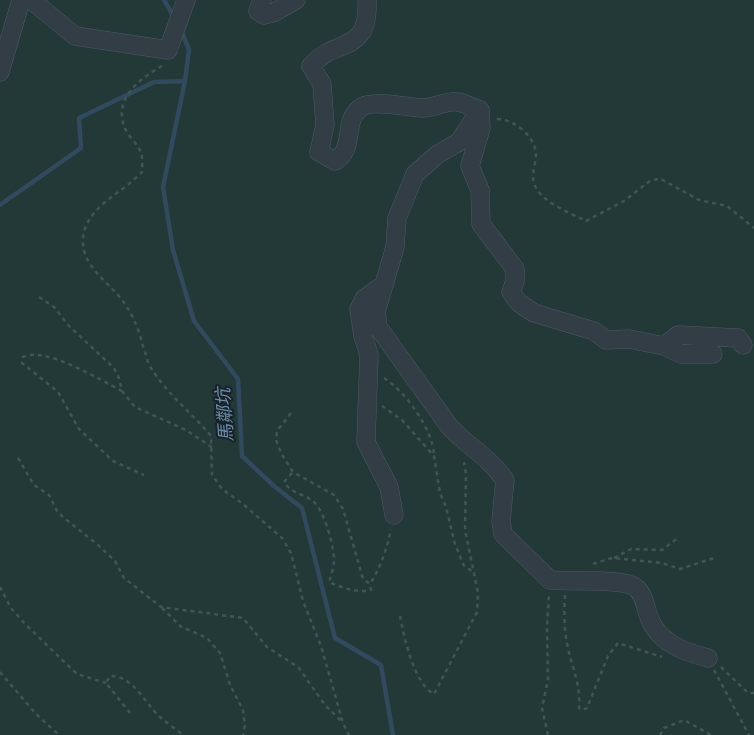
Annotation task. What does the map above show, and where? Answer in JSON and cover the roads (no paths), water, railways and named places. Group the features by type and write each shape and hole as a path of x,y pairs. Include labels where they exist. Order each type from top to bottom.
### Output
{"street":[{"path":"0,72 21,0"},
{"path":"30,0 75,36 174,36 186,0"},
{"path":"262,0 258,12 264,15 273,13 296,0"},
{"path":"367,0 368,17 360,35 342,48 319,57 311,66 322,84 325,126 319,152 335,160 342,157 347,150 352,119 360,108 371,104 424,108 458,101 480,119"},
{"path":"480,119 459,142 438,154 414,174 397,218 395,247 376,312 378,327 460,438 492,462 504,480 501,521 503,534 557,581 620,583 634,586 643,597 651,622 663,639 690,654 708,658"},
{"path":"480,119 470,166 480,190 481,224 515,269 515,281 511,292 519,304 534,313 594,331 606,340 629,339 664,346 681,354 713,354"},
{"path":"383,285 364,299 359,309 362,336 369,355 366,442 389,487 394,515"},
{"path":"664,346 678,335 738,338 743,345"}],"waterway":[{"name":"馬鄰坑","path":"164,0 174,17"},
{"name":"馬鄰坑","path":"181,30 189,50 185,81 163,187 173,250 194,321 238,379 242,456 274,486 302,508 335,638 381,665 393,735"},
{"path":"0,205 81,148 79,118 154,82 185,81"}]}
